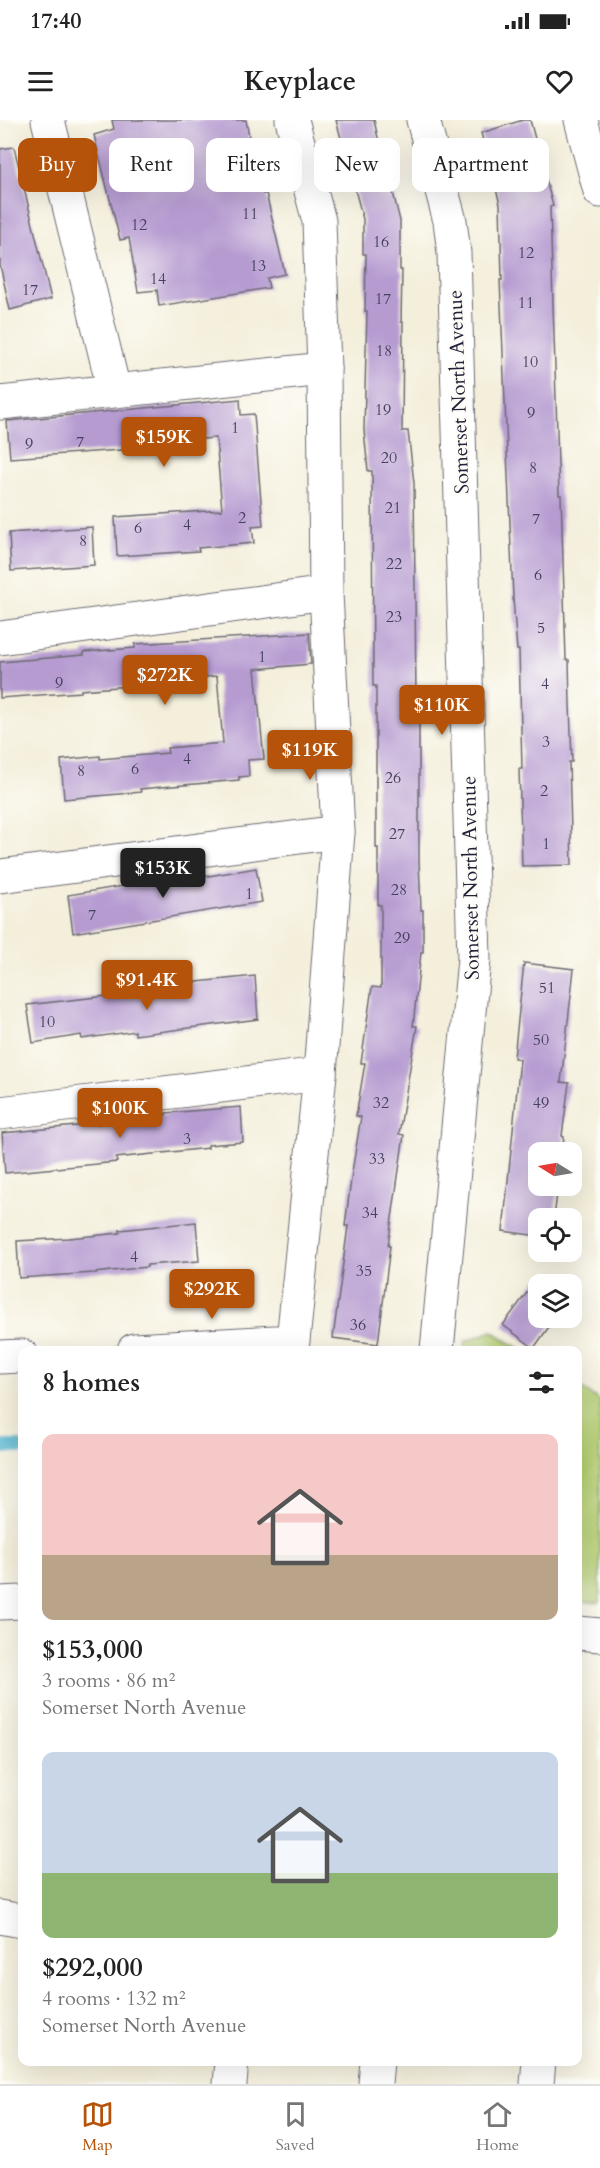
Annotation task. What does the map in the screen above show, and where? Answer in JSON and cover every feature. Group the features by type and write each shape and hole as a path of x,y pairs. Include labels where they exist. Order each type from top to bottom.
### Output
{"street":[{"path":"48,120 114,390"},
{"path":"205,1346 293,1341 320,1074 338,832 326,593 324,369 319,221 292,120"},
{"name":"Somerset North Avenue","path":"423,120 450,221 454,253 474,959 437,1346"},
{"path":"581,120 600,191"},
{"path":"0,403 324,369"},
{"path":"0,638 326,593"},
{"path":"0,876 338,832"},
{"path":"0,1113 320,1074"},
{"path":"0,1357 18,1356"},
{"path":"0,1603 18,1602"},
{"path":"0,1917 18,1920"},
{"path":"230,2084 232,2066"},
{"path":"375,2084 376,2066"},
{"path":"537,2084 539,2066"}],"green space":[{"path":"492,1331 515,1346 465,1346 466,1341"},
{"path":"582,1389 600,1401 600,1603 582,1601"}],"building":[{"path":"112,120 246,120 249,138 206,138 206,192 266,193 285,274 267,278 269,288 159,306 157,290 138,292 129,238 120,240 97,147 97,138 94,135 114,129"},
{"path":"336,120 374,120 378,138 341,138"},
{"path":"530,120 535,138 482,138 481,133"},
{"path":"14,147 18,163 18,192 25,192 51,299 10,310 0,265 0,149"},
{"path":"549,191 553,206 550,207 559,495 561,495 566,660 569,660 572,865 522,866 519,650 517,650 513,598 500,280 502,280 500,204 497,192"},
{"path":"356,192 393,192 400,221 400,270 402,270 402,431 408,431 414,483 416,701 419,701 419,862 421,910 423,910 423,952 421,952 413,1026 417,1026 399,1134 404,1135 388,1246 390,1246 378,1344 333,1338 348,1226 345,1226 361,1117 356,1116 365,1063 361,1063 372,987 381,988 381,905 378,905 378,848 376,848 376,686 373,686 372,471 368,471 364,430 367,311 365,311 366,254 363,254 363,219"},
{"path":"240,399 241,415 254,414 263,526 252,527 254,543 198,548 199,551 117,556 115,517 222,510 216,438 147,443 148,448 10,458 7,421"},
{"path":"92,527 94,565 11,571 9,533"},
{"path":"309,633 311,664 255,669 264,759 248,760 249,776 239,777 239,780 64,799 61,760 168,753 167,748 223,743 217,676 129,684 129,686 81,690 81,692 0,698 0,662 84,655 84,652 135,648 135,644"},
{"path":"256,868 262,902 73,933 68,895 202,873 202,877"},
{"path":"524,963 574,969 561,1082 569,1083 562,1136 563,1142 528,1142 528,1196 557,1196 555,1208 528,1208 528,1235 503,1231 520,1059 514,1058"},
{"path":"255,976 258,1019 135,1035 135,1031 82,1039 81,1035 33,1043 27,1005 177,988 177,984"},
{"path":"241,1107 243,1142 116,1158 117,1162 5,1173 2,1133 119,1122 119,1118"},
{"path":"196,1222 199,1261 147,1265 147,1267 94,1273 19,1278 17,1241 120,1233 120,1230"},
{"path":"528,1291 528,1328 548,1328 535,1346 531,1346 503,1325"}],"waterway":[{"path":"0,1447 18,1447"}]}
